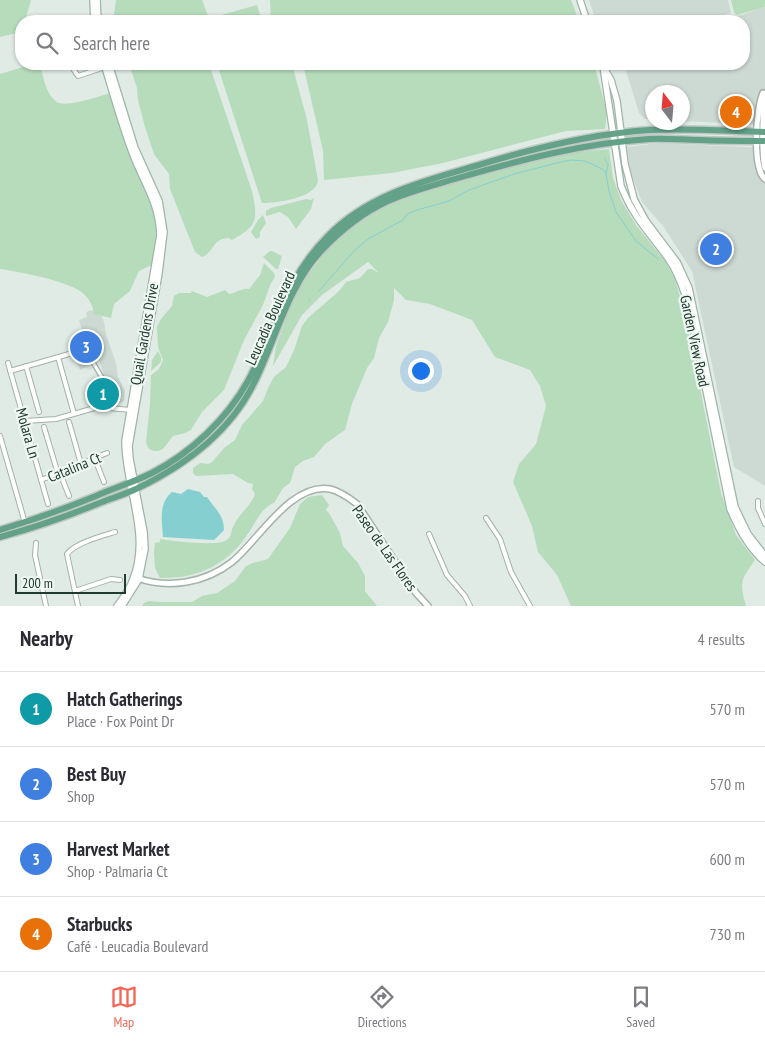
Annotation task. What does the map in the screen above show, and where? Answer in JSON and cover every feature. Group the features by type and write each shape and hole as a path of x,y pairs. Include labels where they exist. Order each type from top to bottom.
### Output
{"main road":[{"path":"93,0 94,15"},
{"path":"97,0 98,15"},
{"path":"580,0 585,15"},
{"name":"Quail Gardens Drive","path":"108,70 132,152 155,203 160,227 160,241 133,410 125,441 125,457 144,532 145,549 137,578 122,606"},
{"name":"Garden View Road","path":"603,70 612,117 612,134 618,173 627,203 637,220 668,258 682,284 689,306 730,509 748,544 765,562"},
{"name":"Garden View Road","path":"605,70 611,80 616,96 625,164 634,199 646,221 676,262 689,288 735,508 748,534 765,556"},
{"name":"Leucadia Boulevard","path":"0,537 151,473 185,452 218,422 247,382 288,290 300,268 314,250 345,220 385,195 412,185 556,143 649,130 691,129 762,132"},
{"name":"Leucadia Boulevard","path":"0,530 44,525 134,490 169,471 197,452 224,426 253,386 268,355 283,315 306,270 334,238 352,223 388,201 424,188 508,163 558,152 650,139 762,141"},
{"name":"Quail Gardens Drive","path":"117,606 137,578"}],"street":[{"path":"74,70 78,76 94,70"},
{"path":"762,132 765,99 762,93 760,99 762,141 765,168"},
{"path":"762,141 757,164 761,176 765,178"},
{"path":"10,371 69,354"},
{"path":"58,357 74,414"},
{"path":"91,359 104,381 106,381"},
{"name":"Molara Ln","path":"8,363 48,504"},
{"path":"26,366 39,412"},
{"path":"25,421 56,419 98,407 133,410"},
{"path":"69,422 81,464"},
{"path":"44,427 59,473 69,496"},
{"path":"0,436 26,526"},
{"name":"Catalina Ct","path":"41,480 108,453"},
{"path":"94,459 104,482"},
{"name":"Paseo de Las Flores","path":"137,578 156,583 175,584 193,581 213,573 240,555 282,509 313,490 329,489 343,494 357,504 416,593 428,606"},
{"path":"758,501 758,508 765,524"},
{"path":"486,518 500,539 512,572 530,606"},
{"path":"78,606 67,554 70,550 89,541 115,532"},
{"path":"429,534 447,576 465,596 470,606"},
{"path":"36,543 35,555 46,606"},
{"path":"75,591 111,579 120,580"}],"shaded area":[{"path":"589,0 728,0 731,13 724,15 594,15"},
{"path":"765,7 765,125 690,121 690,85 645,85 645,119 639,113 626,70 750,70 750,15 741,15"},
{"path":"659,143 765,148 765,486 734,467 692,271 663,226 642,202 630,170 627,147"},
{"path":"93,310 95,314 100,312 104,322 116,363 118,377 125,391 124,402 112,401 99,360 80,370 71,340 84,337 79,320 87,317 86,312"}],"green space":[{"path":"0,0 31,0 27,15 15,15 15,33 0,37"},
{"path":"116,0 202,0 208,15 114,15"},
{"path":"270,0 571,0 577,15 271,15"},
{"path":"731,0 765,0 765,7 737,15 734,12"},
{"path":"257,5 260,15 221,15"},
{"path":"15,69 42,70 50,95 57,102 61,103 75,103 110,93 126,147 153,208 156,223 155,251 152,265 139,271 130,291 114,304 111,318 94,314 88,298 73,287 42,277 0,269 0,74"},
{"path":"131,70 211,70 252,191 255,215 251,226 241,235 232,240 229,238 219,241 202,257 195,252 170,189 169,174 154,154 138,100 137,88"},
{"path":"219,70 294,70 307,120 318,180 316,186 304,195 277,202 262,203"},
{"path":"304,70 596,70 607,112 605,129 566,131 443,163 392,173 324,180 323,151"},
{"path":"609,149 613,178 621,200 636,225 665,261 675,279 685,314 721,493 736,535 755,560 744,577 742,586 746,606 571,606 557,575 538,552 532,526 513,482 519,464 536,444 546,406 540,386 530,370 495,357 472,320 430,304 406,300 394,288 394,300 388,322 379,338 374,358 367,368 352,404 345,430 325,444 314,457 303,461 295,467 290,483 283,488 274,503 262,512 241,543 222,561 187,576 160,578 155,568 155,543 160,542 160,539 203,543 225,541 229,538 233,527 255,494 252,489 253,484 233,474 196,476 193,473 193,468 200,463 208,464 212,462 224,448 235,440 242,425 263,401 274,377 286,367 302,326 308,318 339,291 346,282 360,278 368,269 379,273 368,262 322,295 302,315 273,366 276,346 291,305 303,282 331,244 352,227 379,210 406,197 486,172 556,154"},
{"path":"314,198 311,209 296,229 288,217 280,212 266,216 266,211 271,208"},
{"path":"263,215 266,223 260,232 260,237 256,239 251,232"},
{"path":"270,251 282,256 278,269 263,257"},
{"path":"264,263 274,273 275,277 263,305 244,340 224,390 202,412 191,430 173,436 163,449 153,451 148,448 146,442 151,375 159,369 163,360 158,347 157,327 172,306 174,296 179,293 191,293 192,291 207,297 225,290 229,294 249,289 260,275"},
{"path":"158,351 161,362 151,371 152,360"},
{"path":"322,495 329,505 326,510 340,533 343,546 358,563 365,576 365,591 377,606 142,606 149,601 192,602 202,596 217,593 235,581 246,566 268,559 290,528 300,504 308,497"}],"water":[{"path":"188,489 200,492 204,497 207,497 221,516 224,530 214,540 163,537 162,513 165,502 172,492 181,494"}],"waterway":[{"path":"605,159 608,165 606,174 609,191 616,212 636,241 658,259"},
{"path":"319,291 353,252 368,239 403,220 407,214 449,201 469,190 514,174 561,162 571,160 585,161 604,170 606,174"}],"place":[{"name":"Starbucks","path":"736,112"},
{"name":"Best Buy","path":"716,249"},
{"name":"Harvest Market","path":"86,347"},
{"name":"Hatch Gatherings","path":"103,394"}]}
